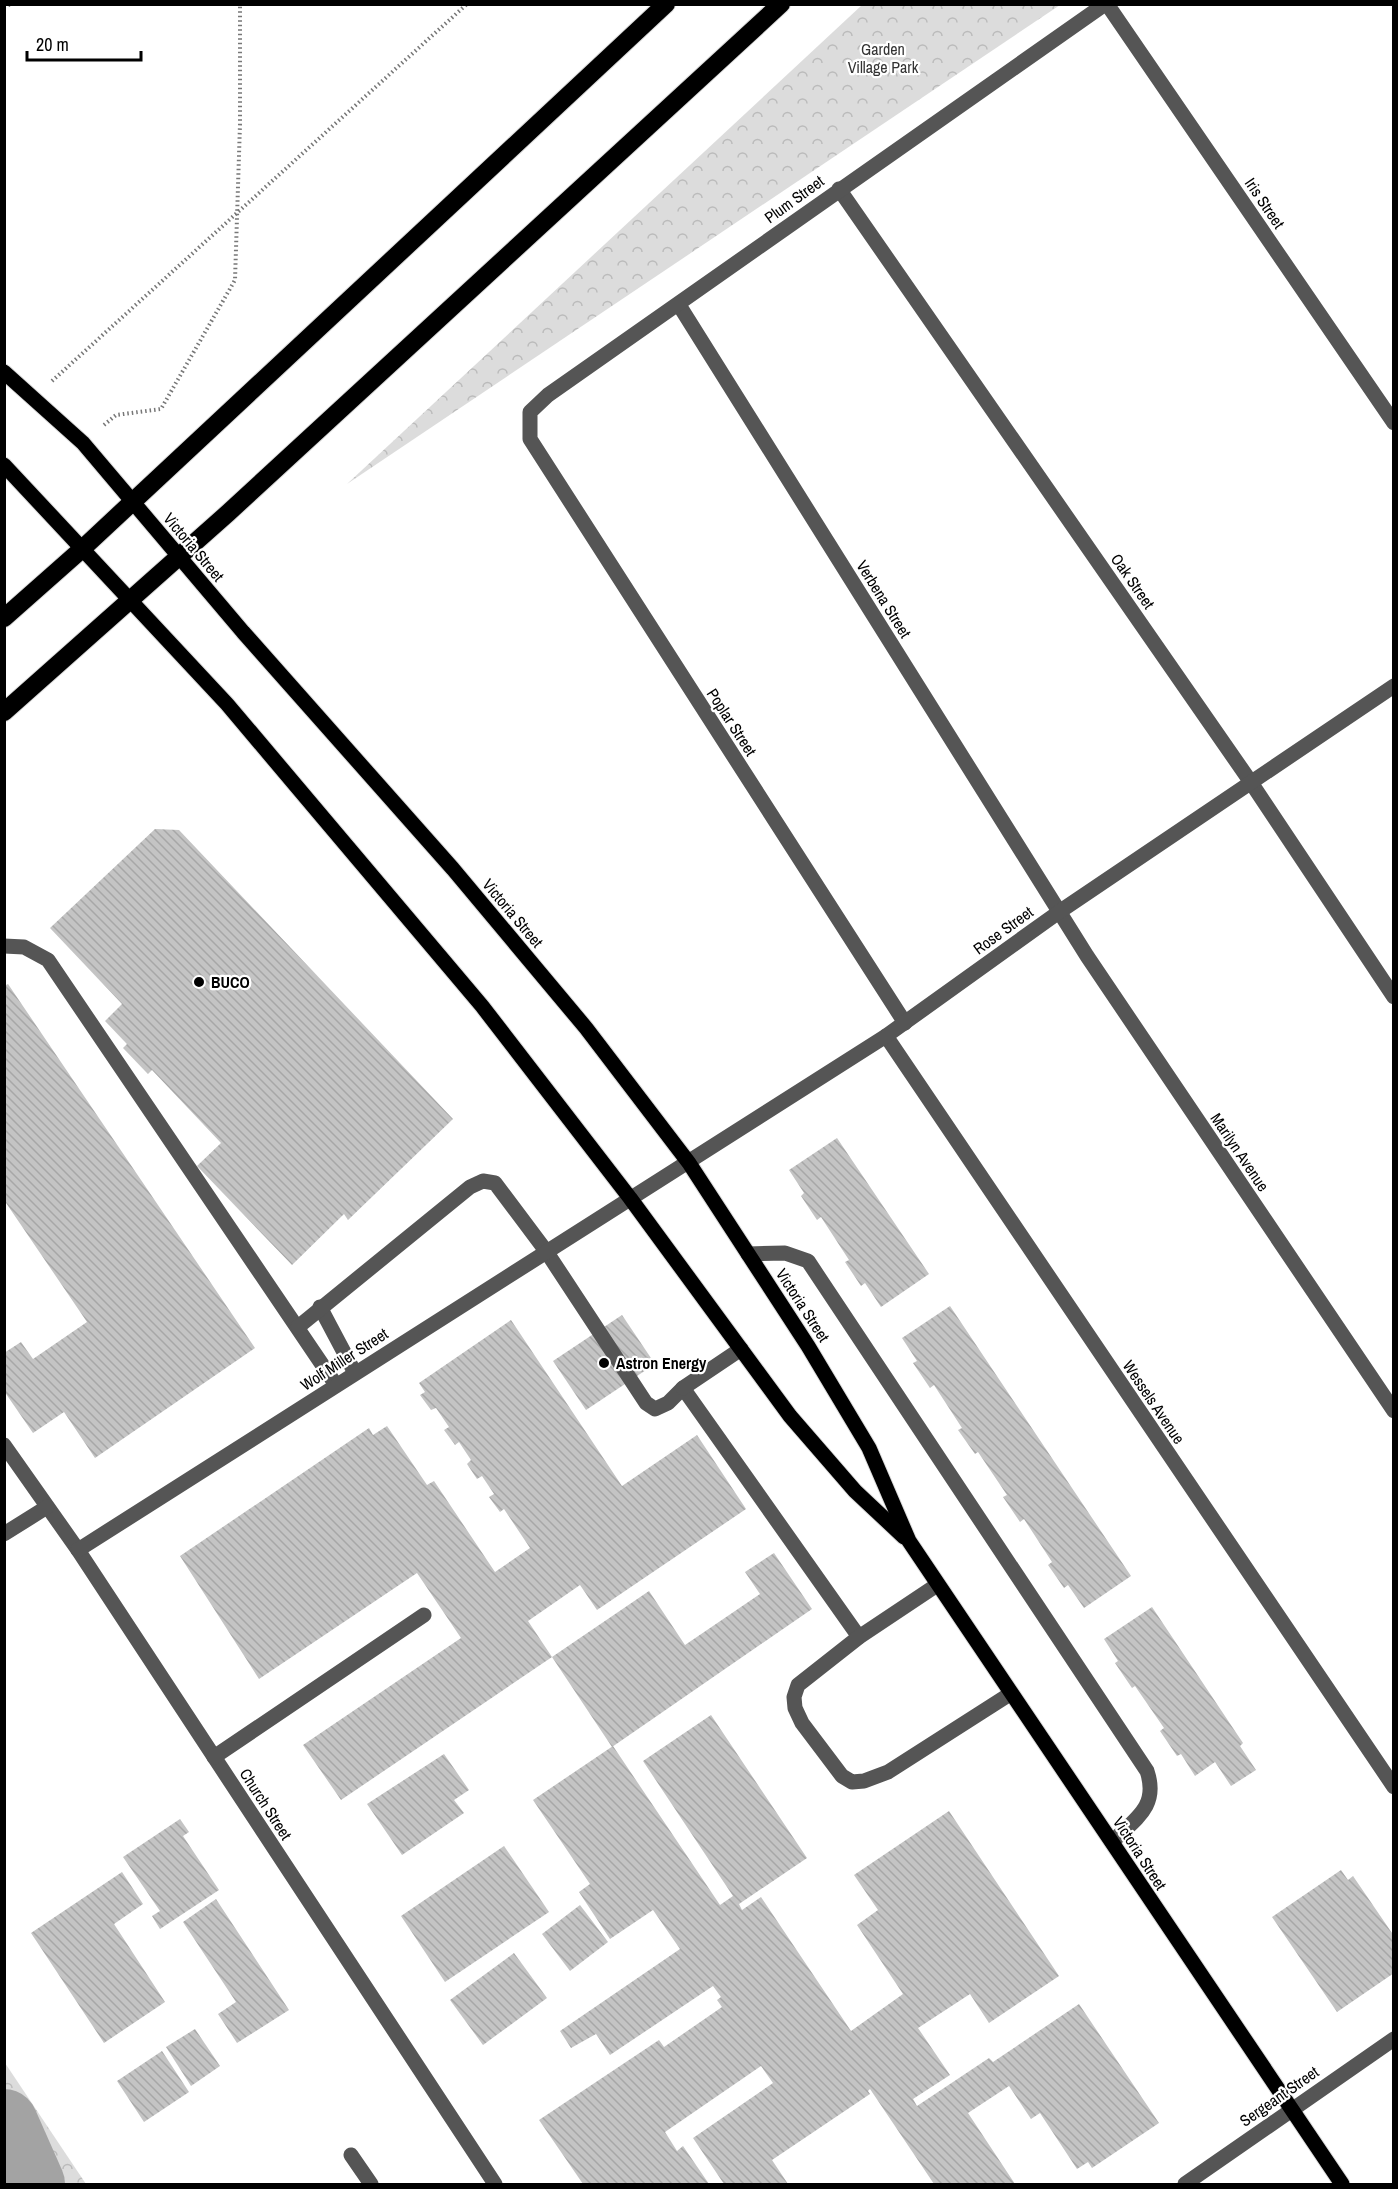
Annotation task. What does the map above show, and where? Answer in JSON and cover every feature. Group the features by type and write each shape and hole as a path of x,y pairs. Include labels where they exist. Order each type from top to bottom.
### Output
{"highway":[{"path":"4,618 82,549 666,4"},
{"path":"4,712 228,513 781,4"}],"main road":[{"name":"Victoria Street","path":"4,372 83,442 178,556 453,869 586,1028 689,1163 826,1374 869,1448 909,1541 937,1585 1342,2184"},
{"name":"Victoria Street","path":"4,465 227,704 474,997 630,1198 790,1416 834,1469 909,1541"}],"street":[{"name":"Plum Street","path":"530,440 530,412 548,395 1106,4"},
{"name":"Iris Street","path":"1106,4 1394,423"},
{"name":"Oak Street","path":"839,189 1250,781 1394,997"},
{"name":"Verbena Street","path":"679,305 1059,912"},
{"name":"Poplar Street","path":"530,440 905,1023"},
{"name":"Rose Street","path":"630,1198 689,1163 886,1036 1059,912 1394,686"},
{"name":"Marilyn Avenue","path":"1059,912 1093,966 1394,1411"},
{"path":"4,946 24,947 48,960 336,1385"},
{"name":"Wessels Avenue","path":"886,1036 1394,1787"},
{"path":"298,1327 320,1306 470,1187 483,1181 495,1183 546,1251 646,1403 655,1409 668,1403 683,1388 741,1349"},
{"name":"Wolf Miller Street","path":"78,1550 630,1198"},
{"path":"748,1254 785,1253 808,1261 1147,1771 1152,1787 1148,1807 1112,1842"},
{"path":"320,1306 355,1373"},
{"path":"683,1388 860,1637"},
{"name":"Church Street","path":"4,1445 78,1550 495,2184"},
{"path":"4,1533 47,1507"},
{"path":"937,1585 860,1637 798,1685 794,1697 795,1708 802,1723 842,1776 852,1782 874,1779 1010,1694"},
{"path":"214,1757 424,1615"},
{"name":"Sergeant Street","path":"1185,2184 1394,2039"},
{"path":"351,2155 371,2184"}],"path":[{"path":"4,6 13,4"},
{"path":"83,442 116,415 161,409 235,280 240,4"},
{"path":"34,398 467,4"}],"green space":[{"name":"Garden Village Park","path":"862,5 1060,5 347,484"},
{"path":"5,2063 86,2184 5,2184"}],"building":[{"path":"155,829 179,830 453,1119 348,1220 344,1214 292,1265 197,1166 221,1143 152,1070 148,1074 123,1048 127,1044 105,1021 122,1004 50,928"},
{"path":"8,984 255,1348 95,1458 64,1412 33,1433 4,1391 4,1353 21,1342 33,1359 87,1322 4,1200 4,986"},
{"path":"837,1138 929,1274 881,1307 865,1283 861,1286 845,1262 849,1260 821,1217 817,1220 801,1196 804,1193 789,1170"},
{"path":"950,1306 1131,1576 1084,1608 1068,1585 1064,1588 1048,1565 1052,1562 1024,1519 1020,1522 1003,1497 1007,1495 978,1452 975,1454 958,1430 962,1428 934,1385 930,1388 913,1363 917,1361 902,1338"},
{"path":"622,1315 655,1364 586,1410 553,1361"},
{"path":"511,1320 622,1486 697,1435 746,1509 597,1610 580,1585 528,1621 552,1657 341,1800 303,1745 461,1638 417,1573 259,1679 180,1556 369,1428 373,1435 387,1426 427,1485 434,1481 495,1572 530,1548 504,1509 500,1512 489,1497 494,1494 482,1476 477,1479 467,1464 471,1460 459,1442 455,1445 444,1430 449,1427 436,1408 431,1410 420,1395 425,1392 419,1383"},
{"path":"774,1553 812,1609 612,1747 552,1657 649,1591 685,1645 760,1594 745,1572"},
{"path":"1152,1607 1243,1743 1240,1746 1256,1770 1231,1786 1215,1762 1195,1776 1181,1754 1177,1756 1160,1731 1164,1728 1135,1686 1132,1688 1115,1663 1118,1661 1104,1639"},
{"path":"711,1715 807,1858 739,1904 742,1910 761,1897 851,2031 903,1994 857,1925 878,1910 854,1875 949,1811 1059,1976 989,2023 970,1994 918,2028 950,2075 913,2099 917,2106 989,2058 993,2062 1079,2004 1159,2123 1092,2168 1088,2162 1077,2169 1040,2113 1031,2119 1009,2086 968,2113 1015,2184 934,2184 870,2089 868,2091 870,2094 772,2160 788,2184 724,2184 693,2138 773,2083 761,2066 665,2132 677,2151 683,2146 709,2184 583,2184 539,2120 659,2040 664,2047 722,2007 717,2000 721,1997 713,1986 610,2055 596,2034 571,2048 560,2031 680,1949 653,1910 610,1939 579,1892 590,1884 533,1800 613,1746 720,1905 733,1896 643,1761"},
{"path":"444,1754 469,1790 454,1800 464,1813 402,1855 367,1804"},
{"path":"180,1819 189,1832 183,1836 219,1890 160,1929 152,1916 160,1911 123,1857"},
{"path":"504,1846 549,1912 445,1982 401,1916"},
{"path":"1341,1870 1348,1880 1353,1876 1394,1936 1394,1973 1337,2012 1272,1917"},
{"path":"122,1872 143,1904 114,1924 165,2002 104,2043 31,1933"},
{"path":"216,1899 289,2010 237,2043 218,2014 236,2002 183,1922"},
{"path":"580,1905 608,1942 570,1971 542,1934"},
{"path":"514,1953 547,1998 483,2045 450,2000"},
{"path":"195,2029 220,2066 191,2086 166,2047"},
{"path":"162,2051 189,2092 144,2122 117,2081"}],"waterway":[{"path":"4,2123 31,2184"}],"place":[{"name":"BUCO","path":"199,982"},
{"name":"Astron Energy","path":"604,1363"}]}
